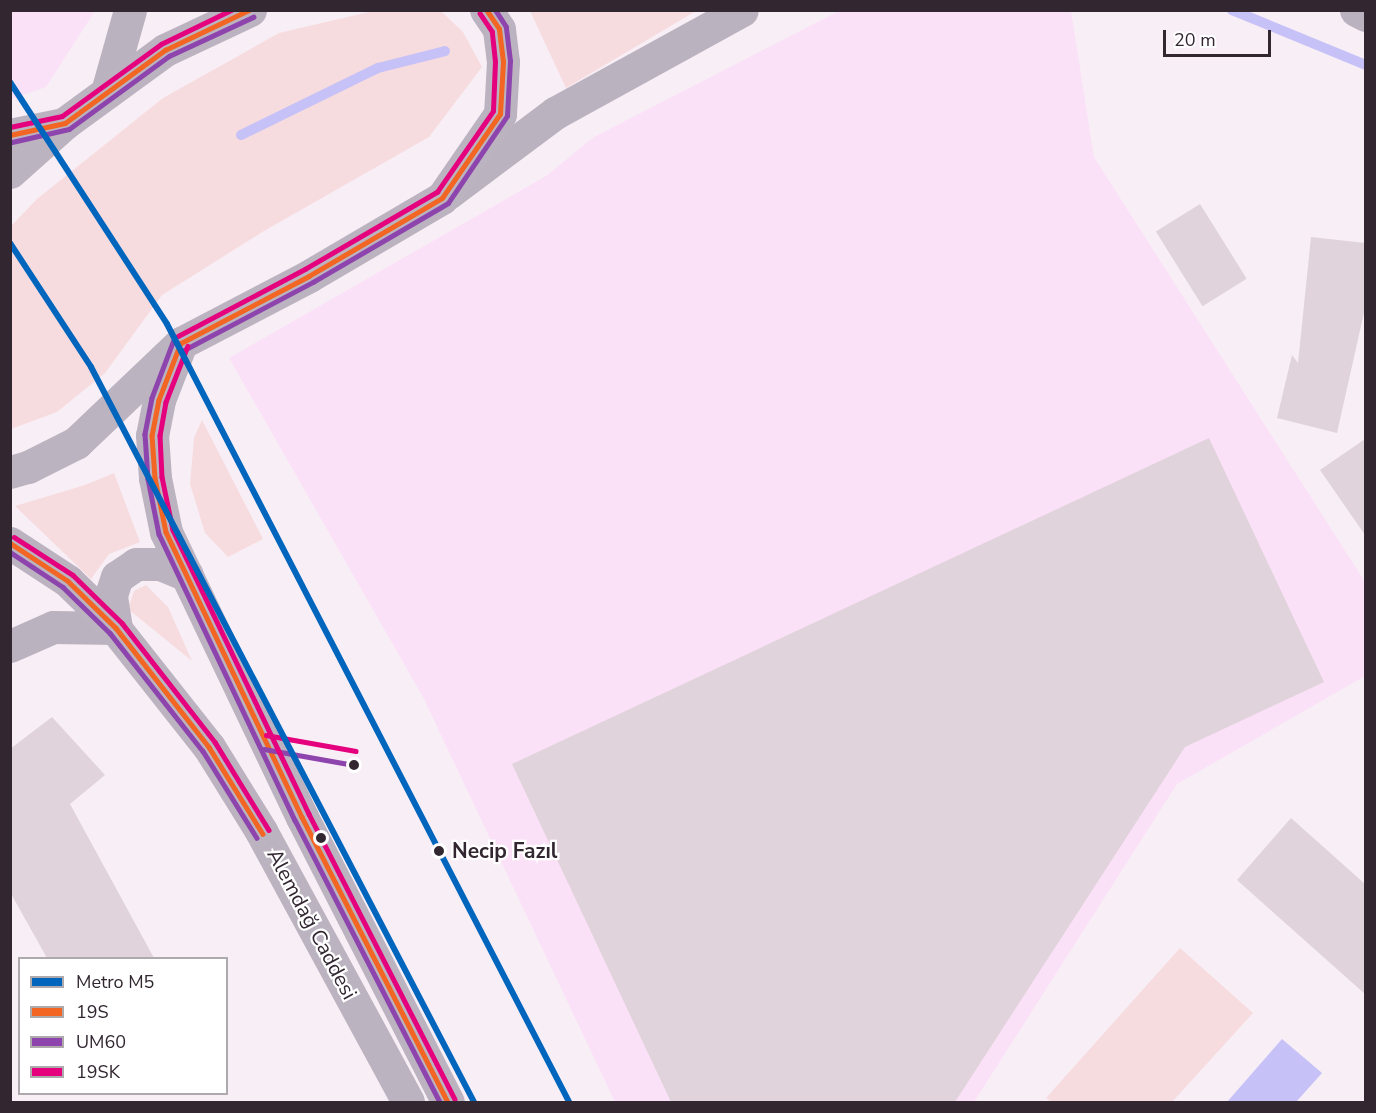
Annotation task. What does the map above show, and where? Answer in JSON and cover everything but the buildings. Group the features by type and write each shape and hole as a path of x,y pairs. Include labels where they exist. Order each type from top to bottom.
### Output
{"main road":[{"path":"10,172 65,123 165,50 250,10"},
{"path":"10,472 28,467 76,443 181,343 309,276 442,198 500,114 503,62 499,29 486,10"},
{"path":"10,135 65,123"},
{"name":"Alemdağ Caddesi","path":"181,343 159,400 152,435 155,478 166,532 302,817 448,1102"},
{"name":"Alemdağ Caddesi","path":"10,543 68,581 116,628 209,747 261,831 408,1102"},
{"path":"116,628 111,595 117,577 136,564 160,564 187,575"}],"street":[{"path":"107,92 130,10"},
{"path":"442,198 555,113 742,10"},
{"path":"1356,10 1365,15"},
{"path":"10,646 53,627 116,628"}],"shaded area":[{"path":"10,11 95,11 46,87 11,99"},
{"path":"373,11 441,11 463,32 482,67 429,137 264,231 162,295 105,373 57,412 11,429 11,226 37,199 163,98 279,33"},
{"path":"530,11 696,11 566,88"},
{"path":"839,11 1071,11 1094,157 1365,582 1365,676 1177,784 974,1102 615,1102 423,697 229,358 546,176 594,137"},
{"path":"202,420 263,539 228,557 205,533 190,484 194,438"},
{"path":"114,473 140,542 109,554 91,579 15,506 85,485"},
{"path":"146,585 168,607 192,661 128,609 134,591"},
{"path":"1180,948 1253,1013 1172,1102 1052,1102 1046,1098"},
{"path":"1282,1039 1322,1073 1296,1102 1227,1102"}],"waterway":[{"path":"1232,10 1366,65"},
{"path":"241,135 378,68 445,51"}],"metro line":[{"name":"M5","path":"10,82 167,324 569,1102"},
{"name":"M5","path":"10,243 91,367 474,1102"}],"transit line":[{"name":"19SK","path":"10,127 62,116 161,44 231,10"},
{"name":"19S","path":"10,135 65,123 165,50 249,10"},
{"name":"19S","path":"181,343 309,276 442,198 500,114 503,62 499,29 486,10"},
{"name":"UM60","path":"184,350 313,282 448,203 507,116 510,61 506,27 495,10"},
{"name":"19SK","path":"178,336 305,269 437,192 493,111 495,62 492,32 480,14"},
{"name":"UM60","path":"12,142 69,129 169,56 253,17"},
{"name":"UM60","path":"174,340 152,398 145,434 148,479 159,534 295,820 440,1102"},
{"name":"19S","path":"181,343 159,400 152,435 155,478 166,532 302,817 448,1102"},
{"name":"19SK","path":"188,346 166,402 160,435 162,477 173,530 309,814 455,1099"},
{"name":"19SK","path":"14,537 73,575 122,623 215,742 269,830"},
{"name":"19S","path":"10,543 68,581 116,628 209,747 263,834"},
{"name":"UM60","path":"10,552 63,587 110,633 203,751 257,838"},
{"name":"19SK","path":"266,735 356,751"},
{"name":"UM60","path":"264,749 354,765"}],"place":[{"name":"Necip Fazıl","path":"439,851"}]}
